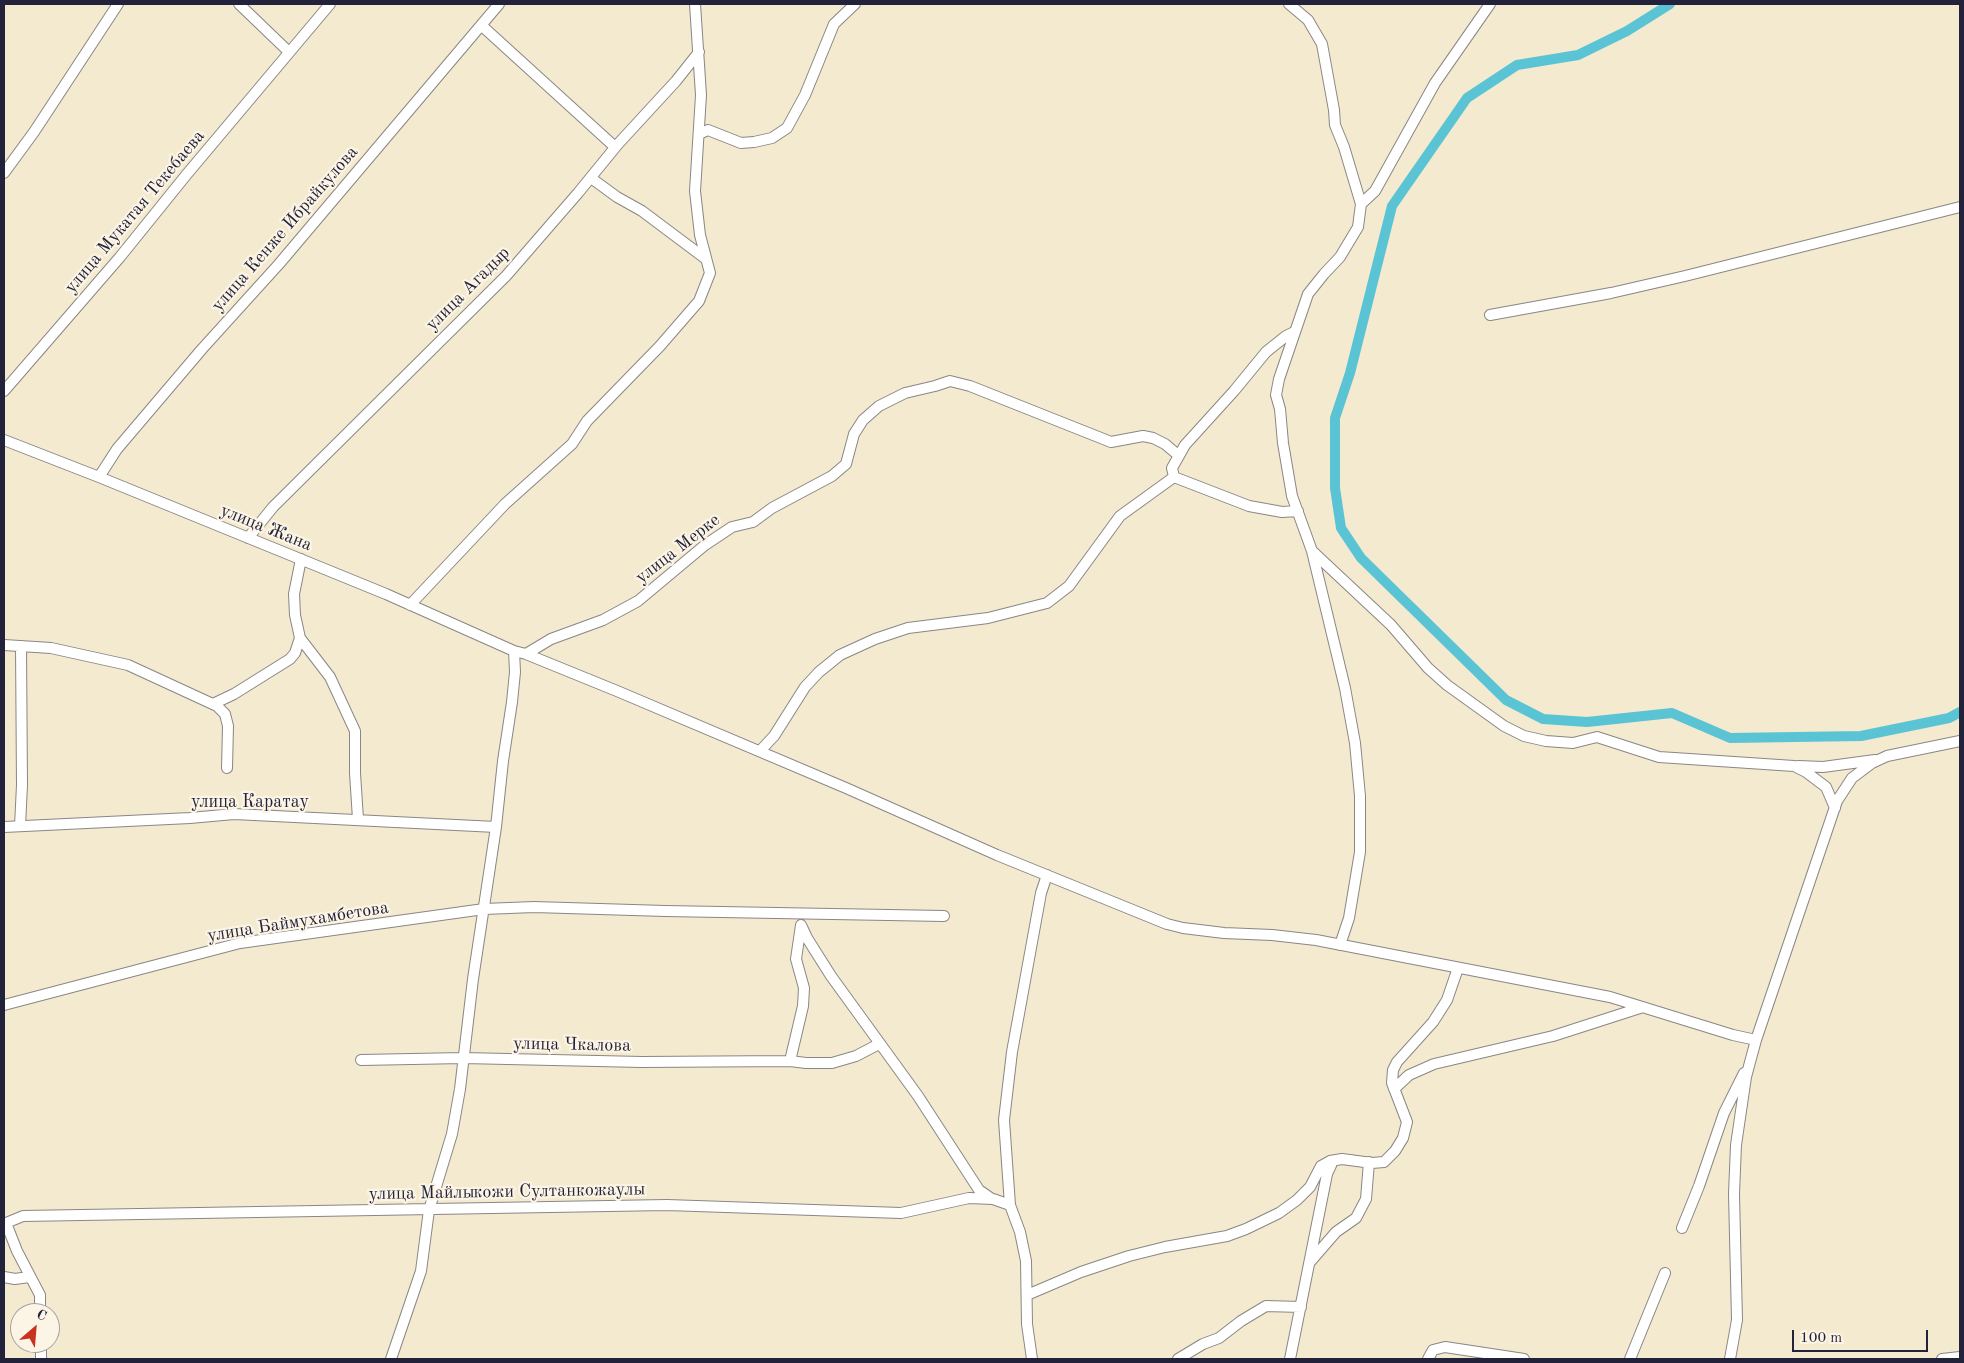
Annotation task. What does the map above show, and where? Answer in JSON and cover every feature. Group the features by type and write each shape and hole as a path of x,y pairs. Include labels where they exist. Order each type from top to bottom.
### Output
{"street":[{"path":"4,173 34,132 118,4"},
{"path":"239,4 289,52"},
{"name":"улица Мукатая Текебаева","path":"4,391 120,257 330,4"},
{"name":"улица Кенже Ибрайкулова","path":"99,477 118,449 184,370 279,264 499,4"},
{"path":"410,605 505,504 572,444 587,421 660,346 699,301 710,273 700,235 694,191 701,95 695,4"},
{"path":"699,134 708,130 741,143 772,138 787,128 805,95 834,24 855,4"},
{"path":"1289,4 1308,20 1322,44 1335,124 1347,155 1361,204 1358,227 1340,258 1308,294 1279,379 1276,395 1280,409 1283,443 1292,496 1312,551 1345,688 1355,743 1360,796 1360,852 1349,918 1340,945"},
{"path":"1361,204 1375,191 1434,82 1490,4"},
{"path":"481,25 615,147"},
{"name":"улица Агадыр","path":"248,538 273,507 506,276 591,178 615,147 665,94 699,52"},
{"path":"591,178 642,211 706,259"},
{"path":"1490,315 1611,293 1960,208"},
{"path":"1174,477 1172,468 1185,445 1266,352 1294,332"},
{"name":"улица Мерке","path":"526,654 551,639 603,620 638,601 705,545 732,527 753,522 772,508 832,476 846,464 854,434 863,420 879,406 905,393 950,381 970,386 1111,442 1142,436 1152,438 1165,444 1178,456"},
{"name":"улица Жана","path":"4,440 300,559 514,651 526,654 760,751 1047,876 1153,919 1183,928 1272,935 1340,945 1610,997 1756,1040"},
{"path":"1174,477 1249,506 1282,512 1298,511"},
{"path":"760,751 774,736 805,686 840,655 875,639 908,628 988,618 1046,603 1069,586 1120,516 1174,477"},
{"path":"1312,551 1391,626 1428,668 1447,685 1504,726 1524,736 1546,741 1573,743 1597,737 1659,757 1823,767 1880,760"},
{"path":"300,559 294,594 295,615 300,638 330,678 355,730 355,781 358,819"},
{"path":"213,704 234,694 290,659 298,646 300,638"},
{"path":"4,645 51,648 128,665 213,704 225,714 228,726 226,768"},
{"path":"20,826 22,785 21,646"},
{"path":"391,1359 421,1270 429,1210 452,1134 496,827 502,761 514,680 514,651"},
{"path":"1730,1359 1737,1320 1734,1194 1736,1145 1746,1077 1756,1040 1835,808 1852,778 1887,756 1960,741"},
{"path":"1794,766 1826,787 1835,808"},
{"name":"улица Каратау","path":"4,827 234,814 496,827"},
{"path":"1032,1359 1027,1324 1026,1261 1020,1232 1010,1205 1004,1120 1012,1052 1041,893 1047,876"},
{"name":"улица Баймухамбетова","path":"4,1006 240,943 484,910 534,907 944,916"},
{"path":"799,913 801,925 807,938 831,976 918,1096 980,1190 993,1199"},
{"path":"787,1061 803,1006 804,988 796,959 801,925"},
{"path":"1027,1295 1081,1272 1129,1256 1165,1247 1226,1236 1246,1228 1279,1213 1297,1200 1310,1187 1321,1166 1333,1161 1342,1159 1384,1162 1395,1151 1403,1138 1407,1122 1392,1083 1396,1062 1433,1022 1447,1000 1458,968"},
{"path":"1394,1089 1409,1075 1434,1064 1553,1036 1643,1007"},
{"name":"улица Чкалова","path":"361,1060 463,1058 642,1062 787,1061 832,1063 856,1056 879,1044"},
{"path":"1682,1228 1699,1186 1724,1113 1750,1061"},
{"path":"1290,1359 1327,1174 1333,1161"},
{"path":"1310,1262 1336,1232 1356,1218 1366,1199 1369,1162"},
{"name":"улица Майлыкожи Султанкожаулы","path":"5,1222 23,1216 666,1205 901,1213 969,1198 993,1199 1010,1205"},
{"path":"5,1222 29,1277 40,1295 40,1303"},
{"path":"1630,1359 1665,1273"},
{"path":"4,1278 29,1277"},
{"path":"1178,1359 1203,1344 1219,1338 1241,1321 1266,1306 1301,1307"},
{"path":"1428,1359 1433,1350 1445,1347 1524,1359"},
{"path":"1942,1359 1960,1357"}],"waterway":[{"path":"1670,4 1627,31 1578,55 1517,65 1467,98 1392,206 1350,373 1335,418 1335,488 1341,528 1361,558 1506,700 1543,719 1587,722 1672,713 1730,738 1861,736 1949,718 1960,712"}]}
